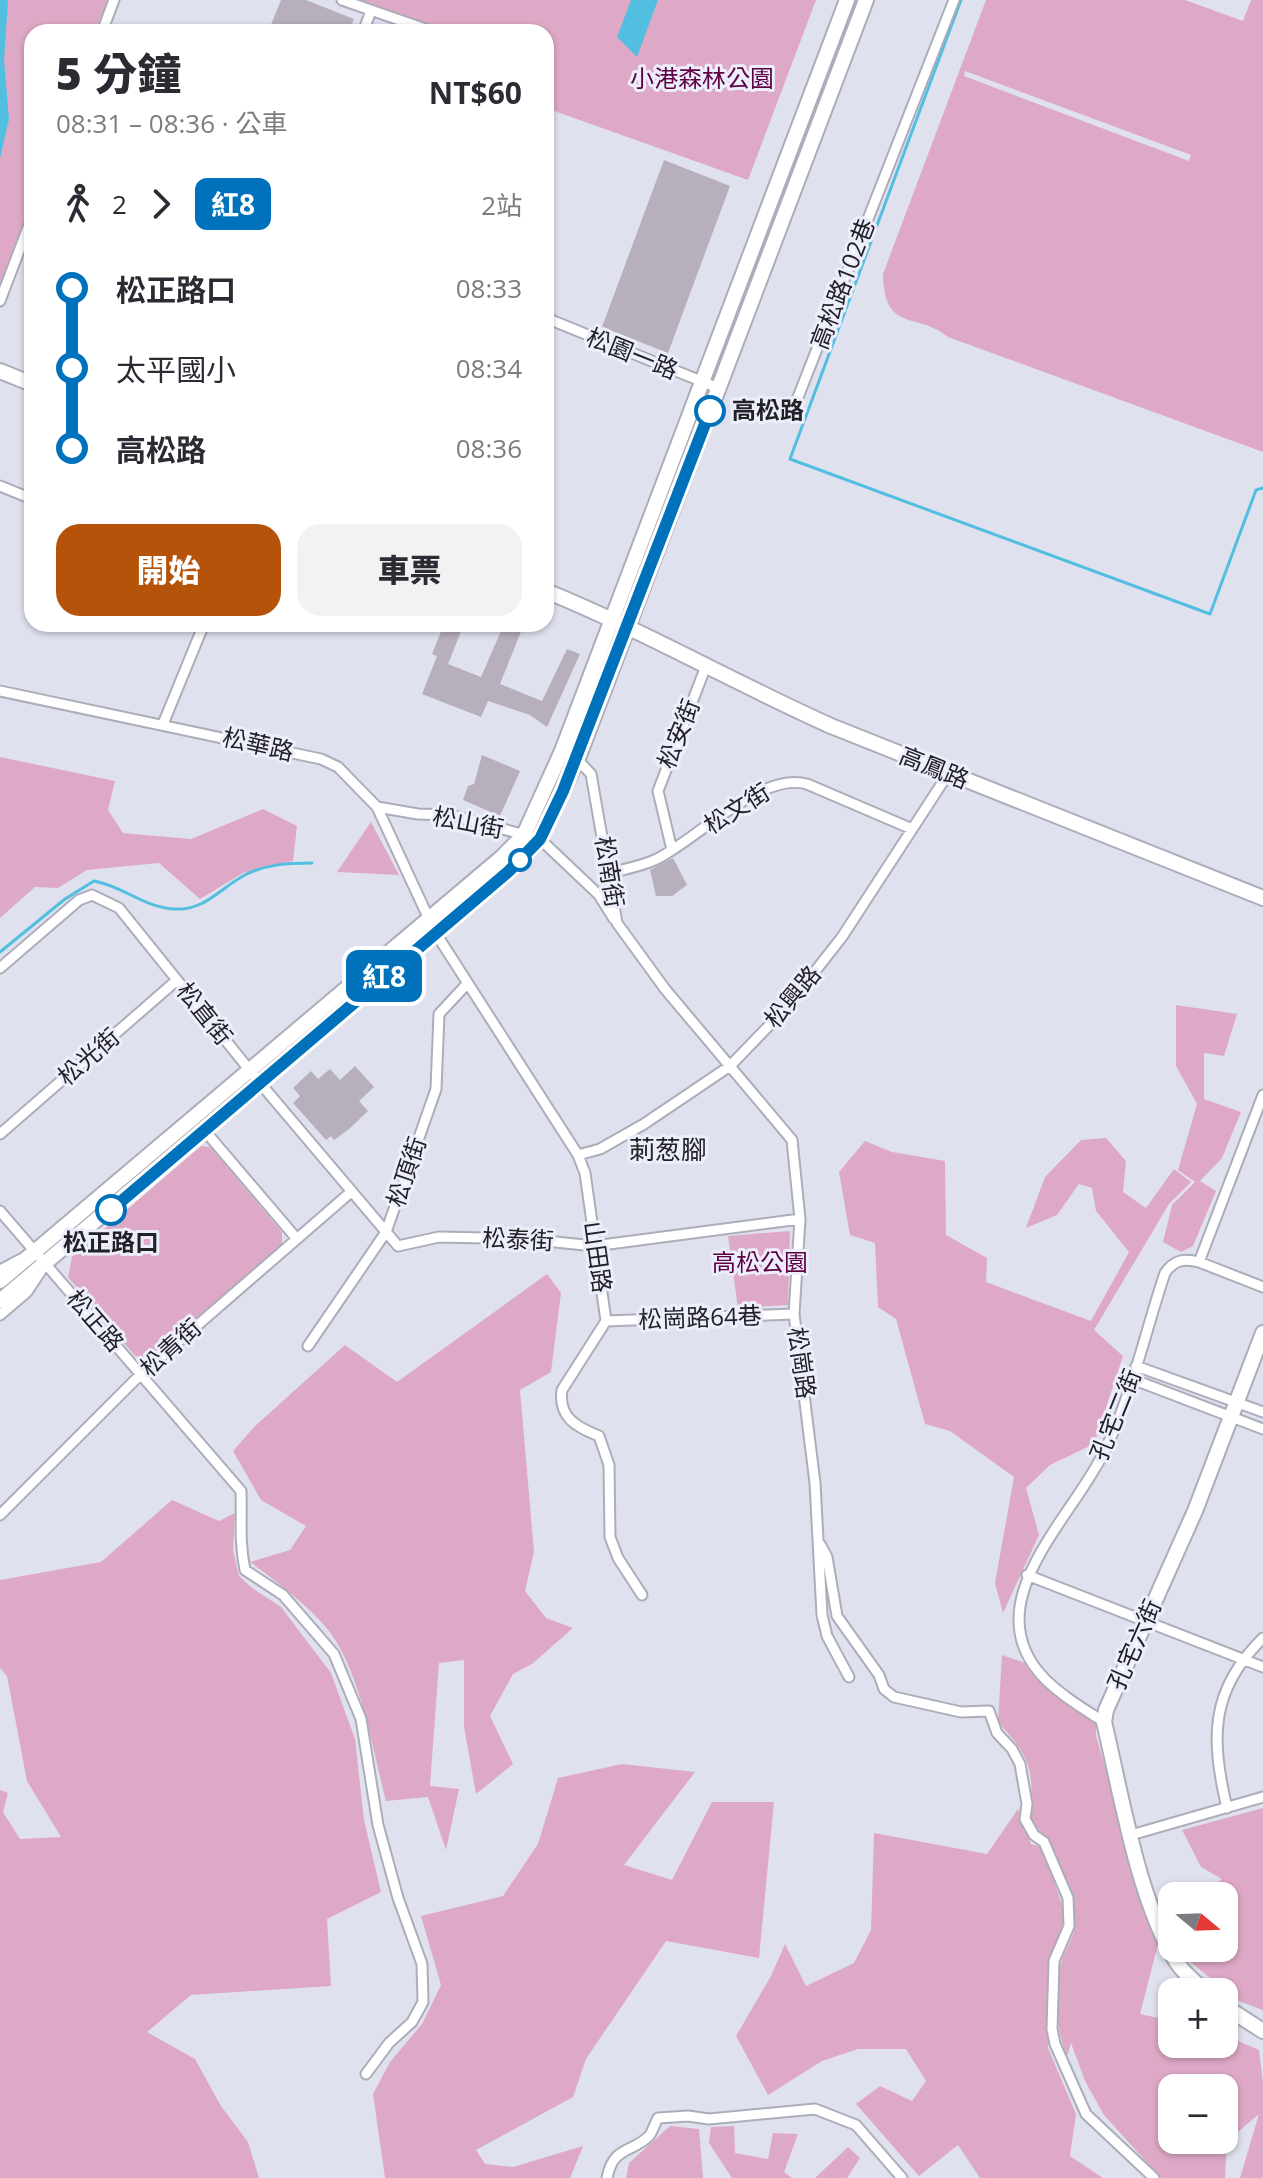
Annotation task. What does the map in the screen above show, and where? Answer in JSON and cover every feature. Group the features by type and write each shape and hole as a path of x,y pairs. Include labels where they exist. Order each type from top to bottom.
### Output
{"street":[{"path":"105,24 114,0"},
{"path":"342,0 410,24"},
{"path":"0,1315 27,1292 46,1265 260,1083 431,926 524,835 562,751 847,0"},
{"path":"0,1301 6,1278 34,1252 250,1071 431,926 509,871 540,839 578,758 866,0"},
{"name":"高松路102巷","path":"791,415 954,0"},
{"path":"366,24 371,11"},
{"path":"0,301 24,238"},
{"name":"松園一路","path":"554,321 718,388"},
{"path":"0,371 24,381"},
{"path":"0,486 24,496"},
{"name":"高鳳路","path":"554,594 613,618 772,700 948,774 1263,898"},
{"path":"163,724 201,632"},
{"name":"松安街","path":"672,850 658,791 706,666"},
{"name":"松華路","path":"0,691 321,759 338,767 377,807 431,926"},
{"path":"562,751 578,758"},
{"name":"松南街","path":"578,758 591,774 617,923 665,989 730,1066"},
{"name":"松興路","path":"578,1155 600,1149 644,1124 730,1066 787,1007 842,937 948,774"},
{"name":"松文街","path":"610,873 655,860 752,794 794,780 912,829"},
{"name":"松山街","path":"377,807 418,814 451,815 540,839 599,895 617,923"},
{"name":"松直街","path":"0,968 79,900 92,895 119,908 250,1071 386,1232"},
{"name":"山田路","path":"431,926 466,985 578,1155 588,1190 606,1321 562,1390 561,1401 564,1413 572,1423 599,1436 609,1465 610,1537 618,1558 642,1595"},
{"name":"松光街","path":"0,1134 177,980"},
{"name":"松頂街","path":"308,1346 386,1232 438,1079 439,1014 466,985"},
{"name":"松崗路","path":"730,1066 792,1140 796,1155 800,1219 794,1314 810,1422 825,1626 838,1660 849,1677"},
{"path":"1263,1095 1199,1262 1263,1287"},
{"path":"205,1131 297,1239"},
{"name":"松青街","path":"0,1515 140,1375 351,1192"},
{"name":"松正路","path":"0,1211 241,1491 243,1523 239,1543 245,1570 283,1595 321,1635 334,1654 352,1696 363,1731 378,1825 398,1898 422,1964 423,2002 418,2012 366,2074"},
{"name":"松泰街","path":"386,1232 398,1246 439,1237 527,1239 594,1246 800,1219"},
{"name":"孔宅二街","path":"1104,1722 1044,1679 1029,1658 1020,1639 1019,1625 1027,1575 1103,1455 1119,1421 1165,1273 1172,1263 1179,1260 1199,1262"},
{"path":"6,1278 46,1265"},
{"name":"松崗路64巷","path":"606,1321 794,1314"},
{"name":"孔宅六街","path":"1192,1978 1177,1963 1163,1936 1131,1835 1104,1722 1106,1710 1195,1511 1263,1333"},
{"path":"1136,1366 1234,1409 1263,1429"},
{"path":"1132,1379 1234,1409 1263,1412"},
{"path":"817,1537 827,1557 837,1616 879,1675 884,1689 894,1697 948,1709 989,1711 997,1733 1016,1757 1025,1784 1025,1819 1034,1835 1044,1842 1068,1898 1069,1926 1054,1961 1052,2029 1055,2044 1086,2114 1154,2178"},
{"path":"1027,1575 1263,1667"},
{"path":"1227,1808 1215,1754 1220,1706 1244,1659 1263,1638"},
{"path":"1131,1835 1263,1797"},
{"path":"1238,2015 1263,2031"},
{"path":"607,2178 609,2166 633,2144 649,2136 658,2118 688,2116 709,2119 815,2109 856,2125 902,2178"}],"green space":[{"path":"0,0 111,0 102,24 24,24 24,236 0,301"},
{"name":"小港森林公園","path":"345,0 816,0 748,180 554,111 554,24 412,24"},
{"path":"986,0 1185,0 1243,21 1251,0 1263,0 1263,452 948,337 936,329 904,318 889,306 883,274","holes":["965,71 1191,155 1189,161 964,76"]},
{"path":"0,757 115,781 108,810 123,833 191,839 263,809 297,826 293,861 243,873 200,899 159,863 87,870 58,888 35,887 0,918"},
{"path":"371,822 399,875 337,872"},
{"path":"1176,1005 1237,1014 1224,1056 1204,1053 1204,1099 1241,1112 1222,1158 1200,1181 1216,1191 1193,1246 1181,1252 1163,1242 1172,1205 1195,1182 1178,1170 1197,1104 1176,1066"},
{"path":"1106,1138 1126,1161 1123,1192 1146,1208 1174,1169 1191,1182 1169,1204 1094,1330 1123,1356 1094,1444 1050,1465 1026,1488 1039,1535 1003,1613 995,1583 1014,1477 950,1431 925,1424 896,1319 878,1307 875,1243 850,1235 839,1172 865,1141 892,1152 945,1161 946,1235 987,1258 986,1282 1091,1321 1129,1252 1096,1211 1092,1188 1079,1184 1057,1215 1026,1228 1045,1177 1081,1140"},
{"path":"201,1146 210,1147 282,1232 282,1245 149,1358 135,1356 68,1277 72,1257"},
{"name":"高松公園","path":"790,1231 788,1305 738,1308 728,1236"},
{"path":"547,1274 561,1293 551,1372 520,1390 534,1552 525,1591 546,1618 573,1628 532,1664 513,1674 490,1716 513,1764 476,1794 464,1727 464,1660 439,1663 430,1786 459,1789 446,1850 428,1797 386,1801 354,1679 336,1641 309,1609 250,1562 290,1550 306,1526 261,1500 233,1451 254,1427 345,1345 397,1382"},
{"path":"172,1500 219,1521 235,1513 233,1550 239,1576 281,1607 331,1673 355,1739 364,1820 381,1892 327,1919 331,1986 191,1995 147,2032 195,2059 221,2106 248,2142 259,2178 0,2178 0,1790 8,1793 3,1812 20,1839 61,1837 27,1781 7,1676 0,1668 0,1580 101,1562"},
{"path":"1002,1655 1028,1664 1037,1680 1096,1723 1096,1736 1158,1944 1140,2014 1158,2018 1158,2058 1238,2058 1238,2041 1259,2050 1263,2083 1263,2178 1240,2178 1259,2114 1238,2132 1238,2074 1158,2074 1158,2154 1226,2154 1225,2178 1161,2178 1104,2115 1085,2081 1071,2043 1067,2056 1060,2034 1056,1996 1059,1971 1075,1925 1074,1912 1067,1883 1054,1854 1030,1819 1031,1777 1018,1746 998,1722"},
{"path":"622,1764 695,1772 624,1865 672,1880 712,1802 774,1802 759,1958 666,1941 586,2059 573,2097 476,2150 485,2164 513,2167 583,2146 570,2178 385,2178 373,2094 390,2062 422,2024 441,1985 421,1916 503,1896 538,1844 558,1778"},
{"path":"1263,1808 1263,2010 1238,2000 1238,1978 1210,1978 1190,1962 1238,1962 1238,1882 1218,1882 1222,1879 1201,1867 1182,1830"},
{"path":"1018,1809 1031,1844 1042,1847 1066,1916 1051,1954 1048,2048 1076,2114 1070,2156 1103,2178 980,2178 958,2145 919,2176 856,2104 880,2086 912,2101 926,2081 906,2049 858,2049 822,2061 768,2095 736,2036 771,1976 785,1944 806,1986 854,1963 871,1930 874,1833 987,1854"},
{"path":"670,2126 699,2129 703,2178 626,2178 629,2163"},
{"path":"734,2126 735,2153 768,2159 773,2133 798,2134 784,2172 792,2178 732,2178 709,2143 711,2127"},
{"path":"848,2147 860,2158 847,2178 815,2178"}],"water":[{"path":"0,0 8,0 4,60 9,119 0,158"},
{"path":"631,0 658,0 637,57 617,37"}],"building":[{"path":"281,0 306,0 354,19 352,24 271,24"},
{"path":"664,160 730,186 668,353 602,327"},
{"path":"441,632 461,632 448,664 481,677 501,632 521,632 500,684 542,701 567,649 580,654 547,727 530,715 488,701 481,717 422,694 437,656 432,654"},
{"path":"482,755 520,771 500,816 463,800 468,786 474,784"},
{"path":"673,858 687,885 672,896 656,896 650,870"},
{"path":"355,1066 374,1087 359,1101 368,1111 334,1140 331,1136 326,1140 293,1103 300,1096 293,1088 311,1071 318,1079 330,1069 340,1080"}],"waterway":[{"path":"961,0 790,459 1210,614 1256,490 1263,488"},
{"path":"0,952 65,899 94,881 152,904 185,909 203,903 236,880 261,868 312,863"}],"bus line":[{"name":"紅8","path":"111,1210 509,871 540,839 578,758 710,411"}],"place":[{"name":"高松路","path":"710,411"},
{"name":"松正路口","path":"111,1210"}],"district":[{"name":"莿葱腳","path":"668,1150"}]}
